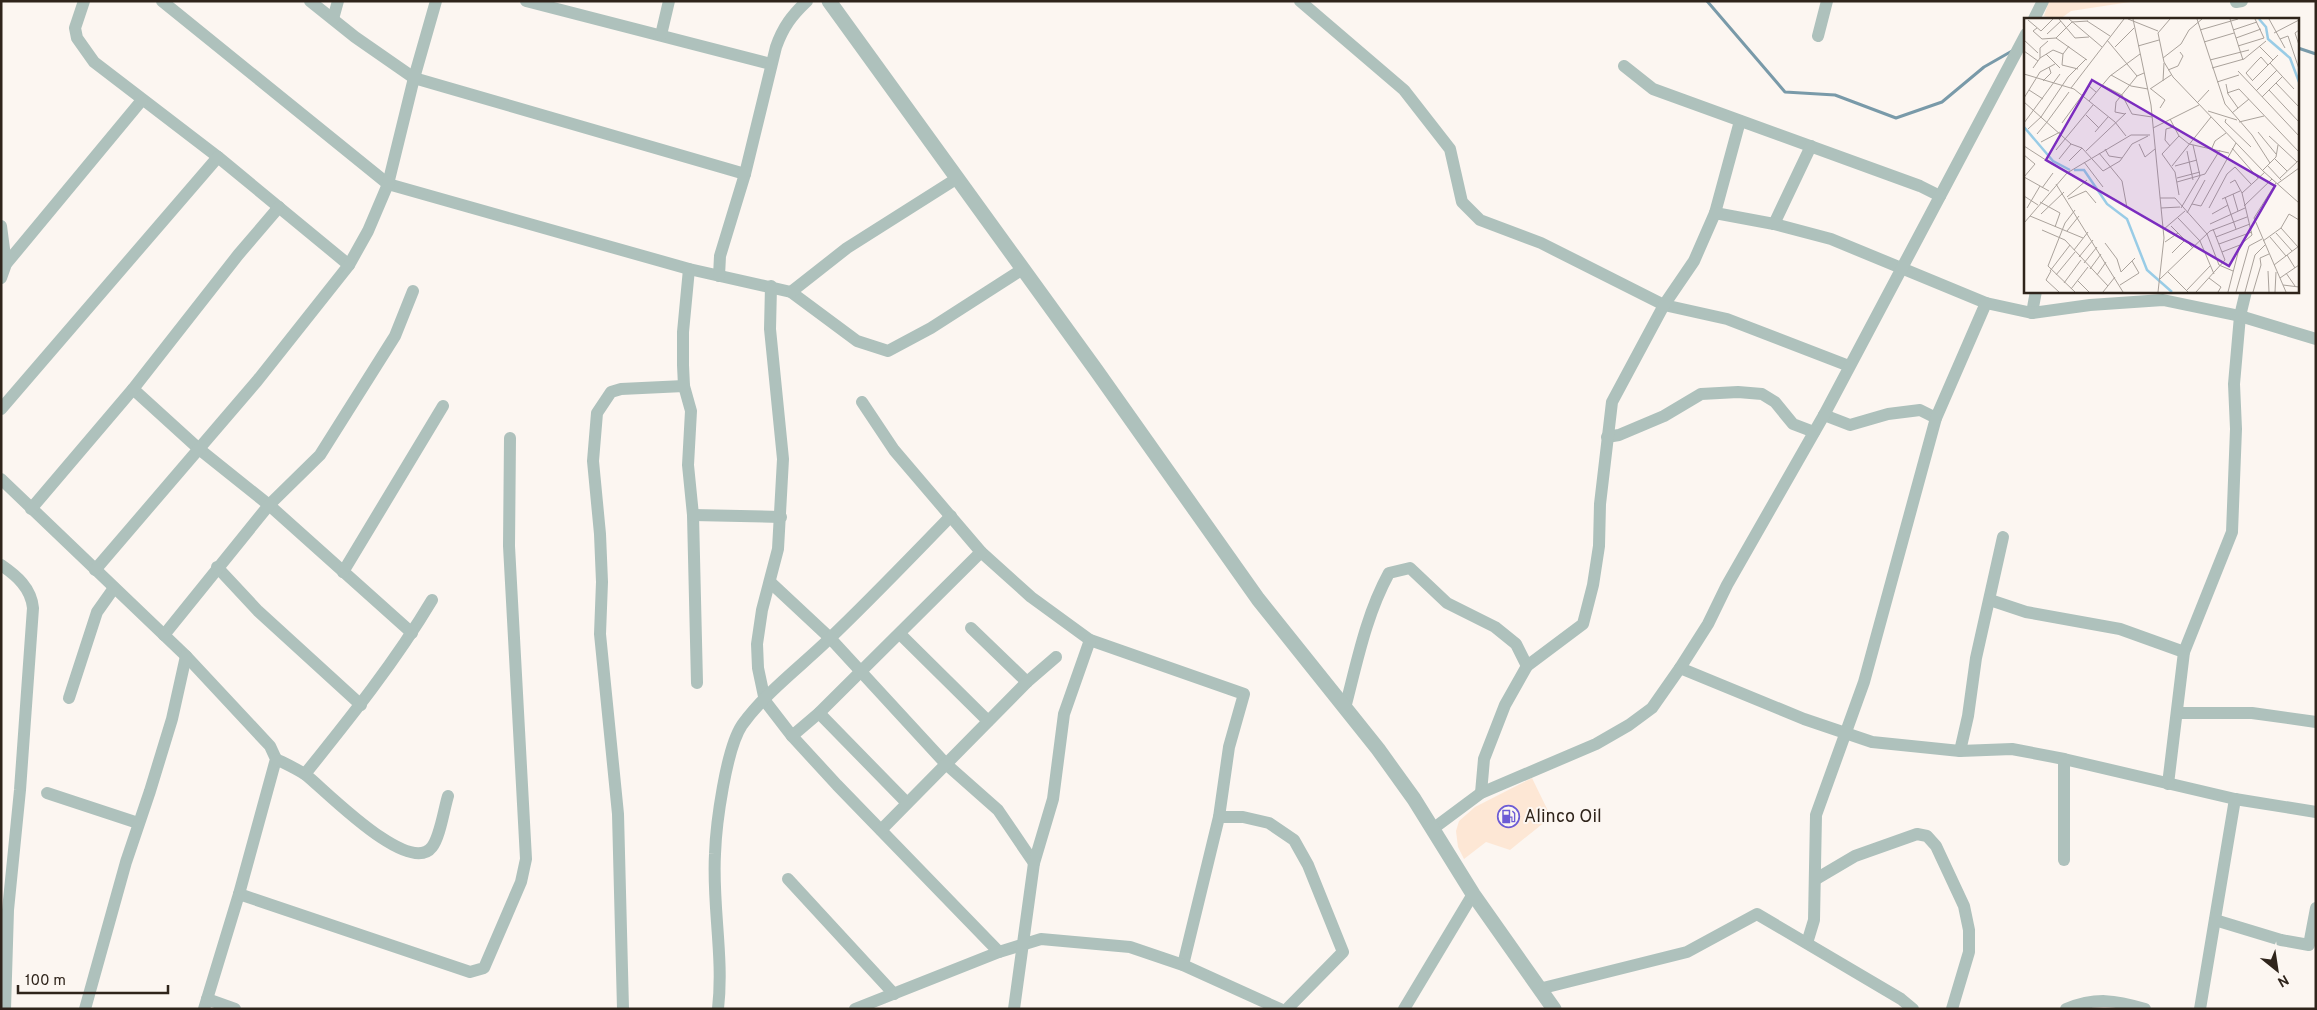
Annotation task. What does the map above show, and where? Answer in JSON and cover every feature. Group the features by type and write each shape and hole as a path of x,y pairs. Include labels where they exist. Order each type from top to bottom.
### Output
{"street":[{"path":"84,1 76,28 77,38 94,62 218,157 349,265"},
{"path":"162,1 388,184 689,269 791,292 857,340 888,351 931,328 1023,269"},
{"path":"310,1 354,37 414,78 745,174"},
{"path":"333,19 338,1"},
{"path":"95,570 257,381 349,265 368,231 388,184 414,78 436,1"},
{"path":"526,1 556,5 771,64"},
{"path":"661,35 669,1"},
{"path":"719,276 720,256 745,174 771,64 782,29 792,15 807,1"},
{"path":"829,1 926,133 956,179 1023,269 1258,599 1378,749 1434,828 1473,894 1554,1009"},
{"path":"1300,1 1404,90 1450,149 1462,202 1480,220 1541,243 1664,305 1727,319 1849,366"},
{"path":"1818,36 1827,1"},
{"path":"2034,18 2043,1"},
{"path":"2236,2 2242,1"},
{"path":"1434,828 1481,793 1596,744 1629,725 1652,708 1708,624 1727,585 1824,415 1903,269 2024,38"},
{"path":"1624,66 1653,88 1920,186 1940,196"},
{"path":"1,278 6,264 142,100"},
{"path":"1481,793 1484,760 1505,705 1527,666 1583,624 1600,546 1600,504 1612,402 1664,305 1694,261 1714,213 1740,121"},
{"path":"1774,224 1811,146"},
{"path":"1,408 218,157"},
{"path":"791,292 848,248 956,179"},
{"path":"31,509 134,389 238,255 280,207"},
{"path":"1714,213 1774,224 1831,239 1986,302 2032,313 2163,296 2240,316 2316,339"},
{"path":"1,226 6,264"},
{"path":"689,269 683,332 684,386 691,412 688,465 693,515 697,683"},
{"path":"771,286 770,329 783,459 778,549 762,610 757,644 758,668 765,700 792,736 999,952"},
{"path":"164,634 217,567 269,506 320,455 395,336 413,291"},
{"path":"2032,313 2036,292"},
{"path":"2168,784 2184,652 2232,532 2236,429 2234,384 2240,316 2246,292"},
{"path":"1807,943 1814,920 1816,815 1864,682 1936,418 1986,302"},
{"path":"623,1009 618,814 600,634 601,572 593,461 597,413 611,392 621,389 684,386"},
{"path":"134,389 198,449 269,506 412,633"},
{"path":"1607,437 1619,435 1664,416 1701,394 1738,392 1762,394 1775,402 1793,424 1814,432"},
{"path":"862,402 894,450 981,552 1031,597 1090,640 1244,694 1229,747 1219,817 1183,965"},
{"path":"343,572 443,406"},
{"path":"1824,415 1850,425 1888,414 1920,410 1936,418"},
{"path":"240,894 470,972 484,968 521,882 526,859 509,546 510,438"},
{"path":"1,479 186,656 270,746 276,759 305,774 368,830 411,854 423,854 432,847 448,796"},
{"path":"693,515 781,516"},
{"path":"718,1009 719,949 715,854 726,770 732,747 742,726 765,700 830,638 951,516"},
{"path":"1960,751 1968,716 1976,658 2003,537"},
{"path":"792,736 819,713 981,552"},
{"path":"1,565 16,575 28,590 32,598 33,608 8,910 4,1009"},
{"path":"217,567 258,611 361,705"},
{"path":"1345,708 1364,634 1378,592 1389,573 1410,568 1447,603 1494,627 1516,644 1527,666"},
{"path":"770,582 830,638 946,764 998,810 1034,863"},
{"path":"69,698 97,612 114,588"},
{"path":"305,774 361,705 412,633 432,600"},
{"path":"1990,600 2026,612 2120,629 2184,652"},
{"path":"971,628 1026,682"},
{"path":"900,634 988,722"},
{"path":"1014,1009 1034,863 1053,799 1064,714 1090,640"},
{"path":"85,1009 138,822 150,791 172,720 186,656"},
{"path":"881,830 1026,682 1056,657"},
{"path":"1680,668 1804,719 1872,742 1960,751 2012,749 2064,758 2235,799 2316,812"},
{"path":"819,713 907,803"},
{"path":"2177,713 2252,713 2316,722"},
{"path":"2064,758 2064,860"},
{"path":"235,1009 205,1004 240,894 276,759"},
{"path":"47,793 138,822"},
{"path":"2200,1009 2235,799"},
{"path":"1219,817 1243,817 1269,824 1294,840 1308,865 1343,952 1287,1009"},
{"path":"1816,879 1854,856 1917,834 1927,836 1936,846 1964,906 1969,930 1969,952 1952,1009"},
{"path":"788,879 894,994"},
{"path":"1404,1009 1473,894"},
{"path":"2215,920 2281,940 2309,945 2316,908"},
{"path":"1539,989 1687,952 1757,914 1902,999 1913,1009"},
{"path":"855,1009 999,952 1041,939 1055,939 1130,947 1183,965 1280,1009"},
{"path":"2066,1009 2084,1002 2104,1000 2121,1002 2145,1009"}],"shaded area":[{"path":"2049,1 2130,1 2071,11 2061,18 2044,16"},
{"path":"1532,778 1551,817 1510,850 1486,842 1464,859 1458,847 1456,831 1459,821 1475,807"}],"waterway":[{"path":"1707,1 1785,92 1835,95 1896,118 1942,102 1984,67 2012,51"},
{"path":"2300,49 2316,54"}],"place":[{"name":"Alinco Oil","path":"1508,816"}]}
